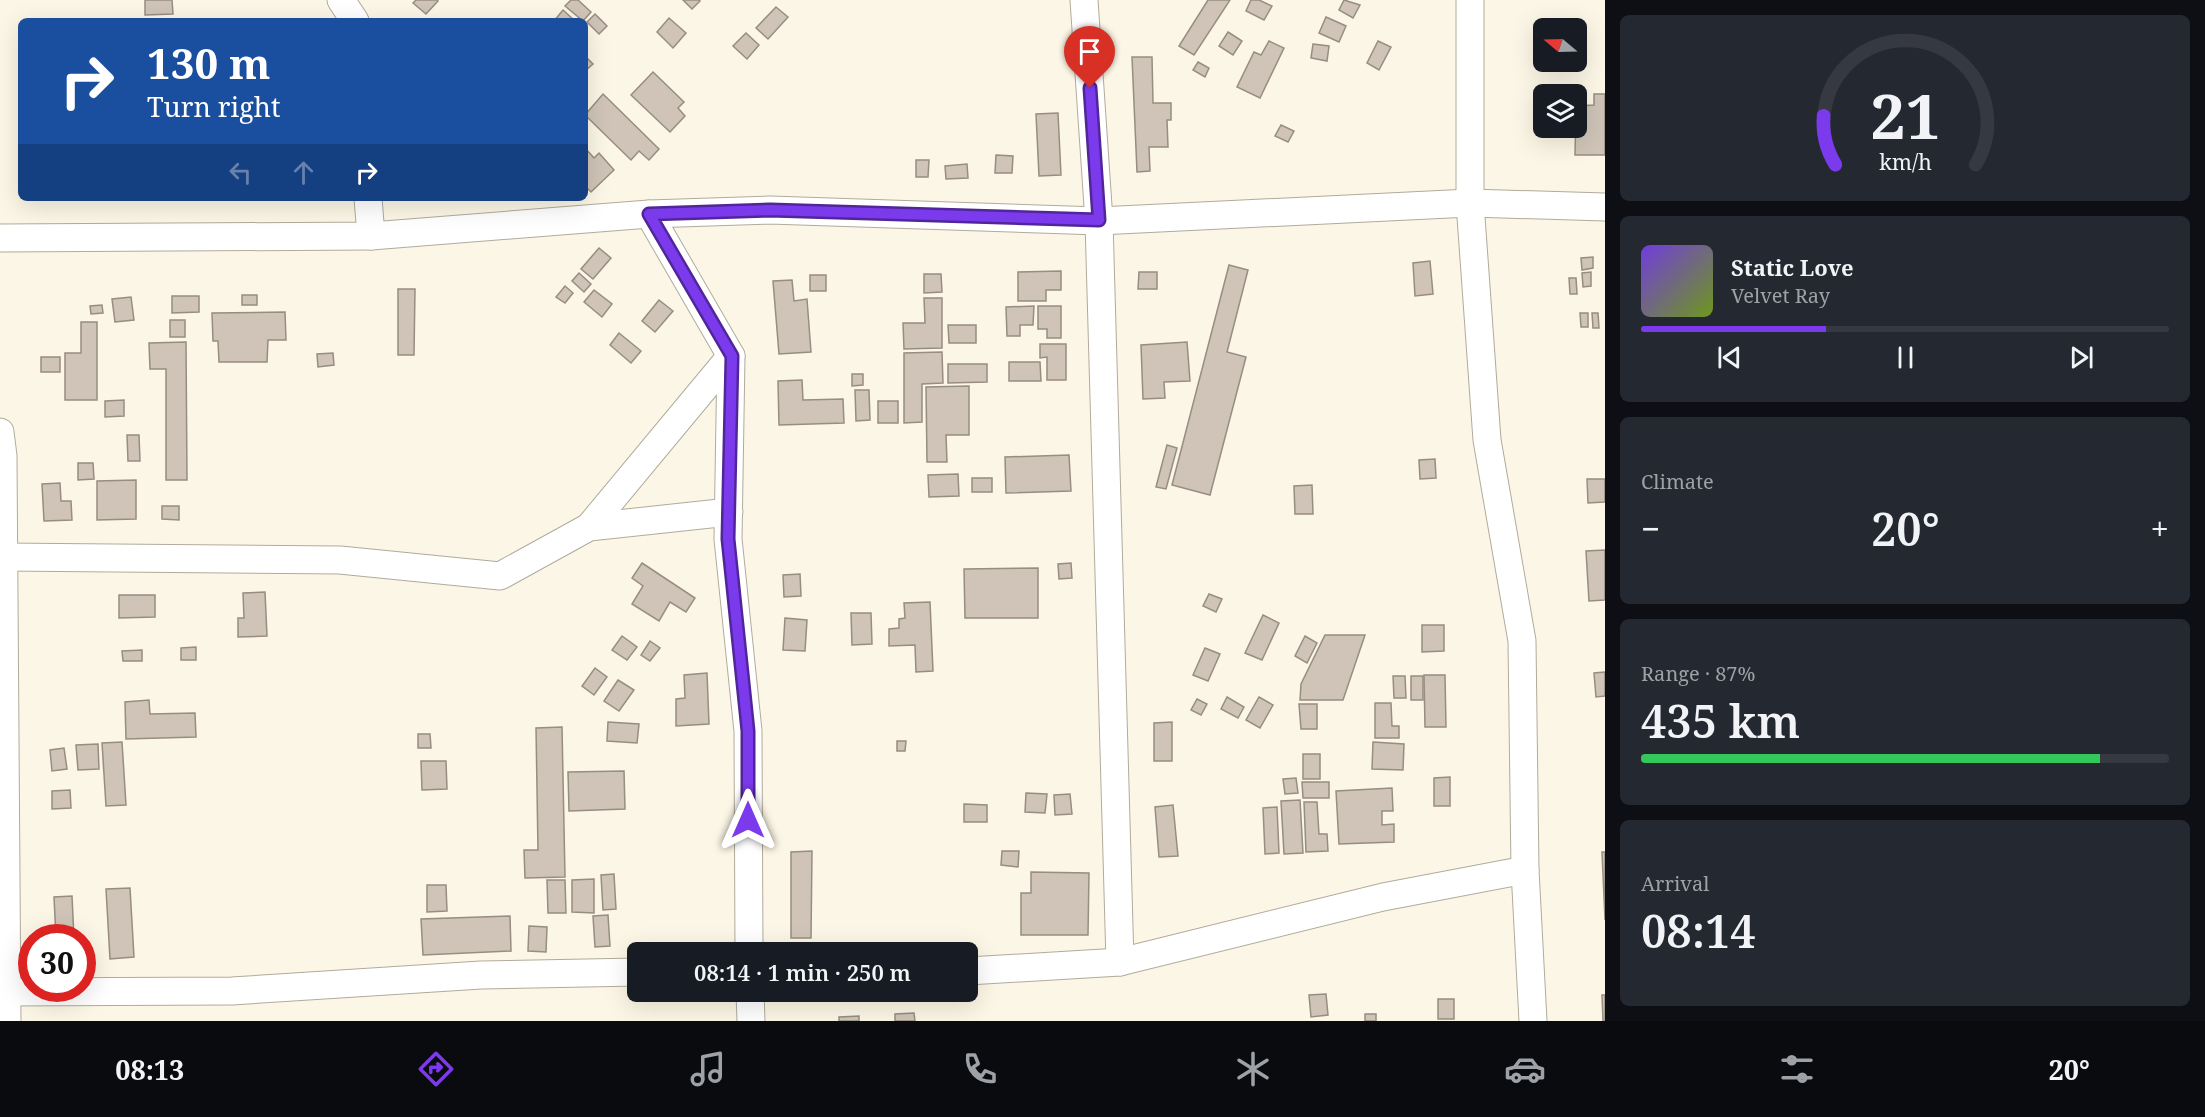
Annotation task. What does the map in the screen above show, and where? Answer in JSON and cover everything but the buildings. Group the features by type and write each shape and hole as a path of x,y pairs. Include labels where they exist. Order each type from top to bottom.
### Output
{"street":[{"path":"341,0 353,18"},
{"path":"1084,0 1099,220 1120,962"},
{"path":"1470,0 1470,203 1487,440 1522,641 1525,870 1533,1021"},
{"path":"368,201 371,236"},
{"path":"0,238 371,236 649,214 770,210 1099,220 1470,203 1605,207"},
{"path":"649,214 732,356 728,539 748,731 749,942"},
{"path":"2,557 340,560 500,576 590,527 732,356"},
{"path":"0,432 3,456 4,991 7,1021"},
{"path":"590,527 729,513"},
{"path":"978,970 1120,962 1383,897 1525,870"},
{"path":"4,991 232,991 481,975 627,972"},
{"path":"750,1002 751,1021"}],"route":[{"path":"748,820 748,731 728,539 732,356 649,214 770,210 1099,220 1090,88"}]}
